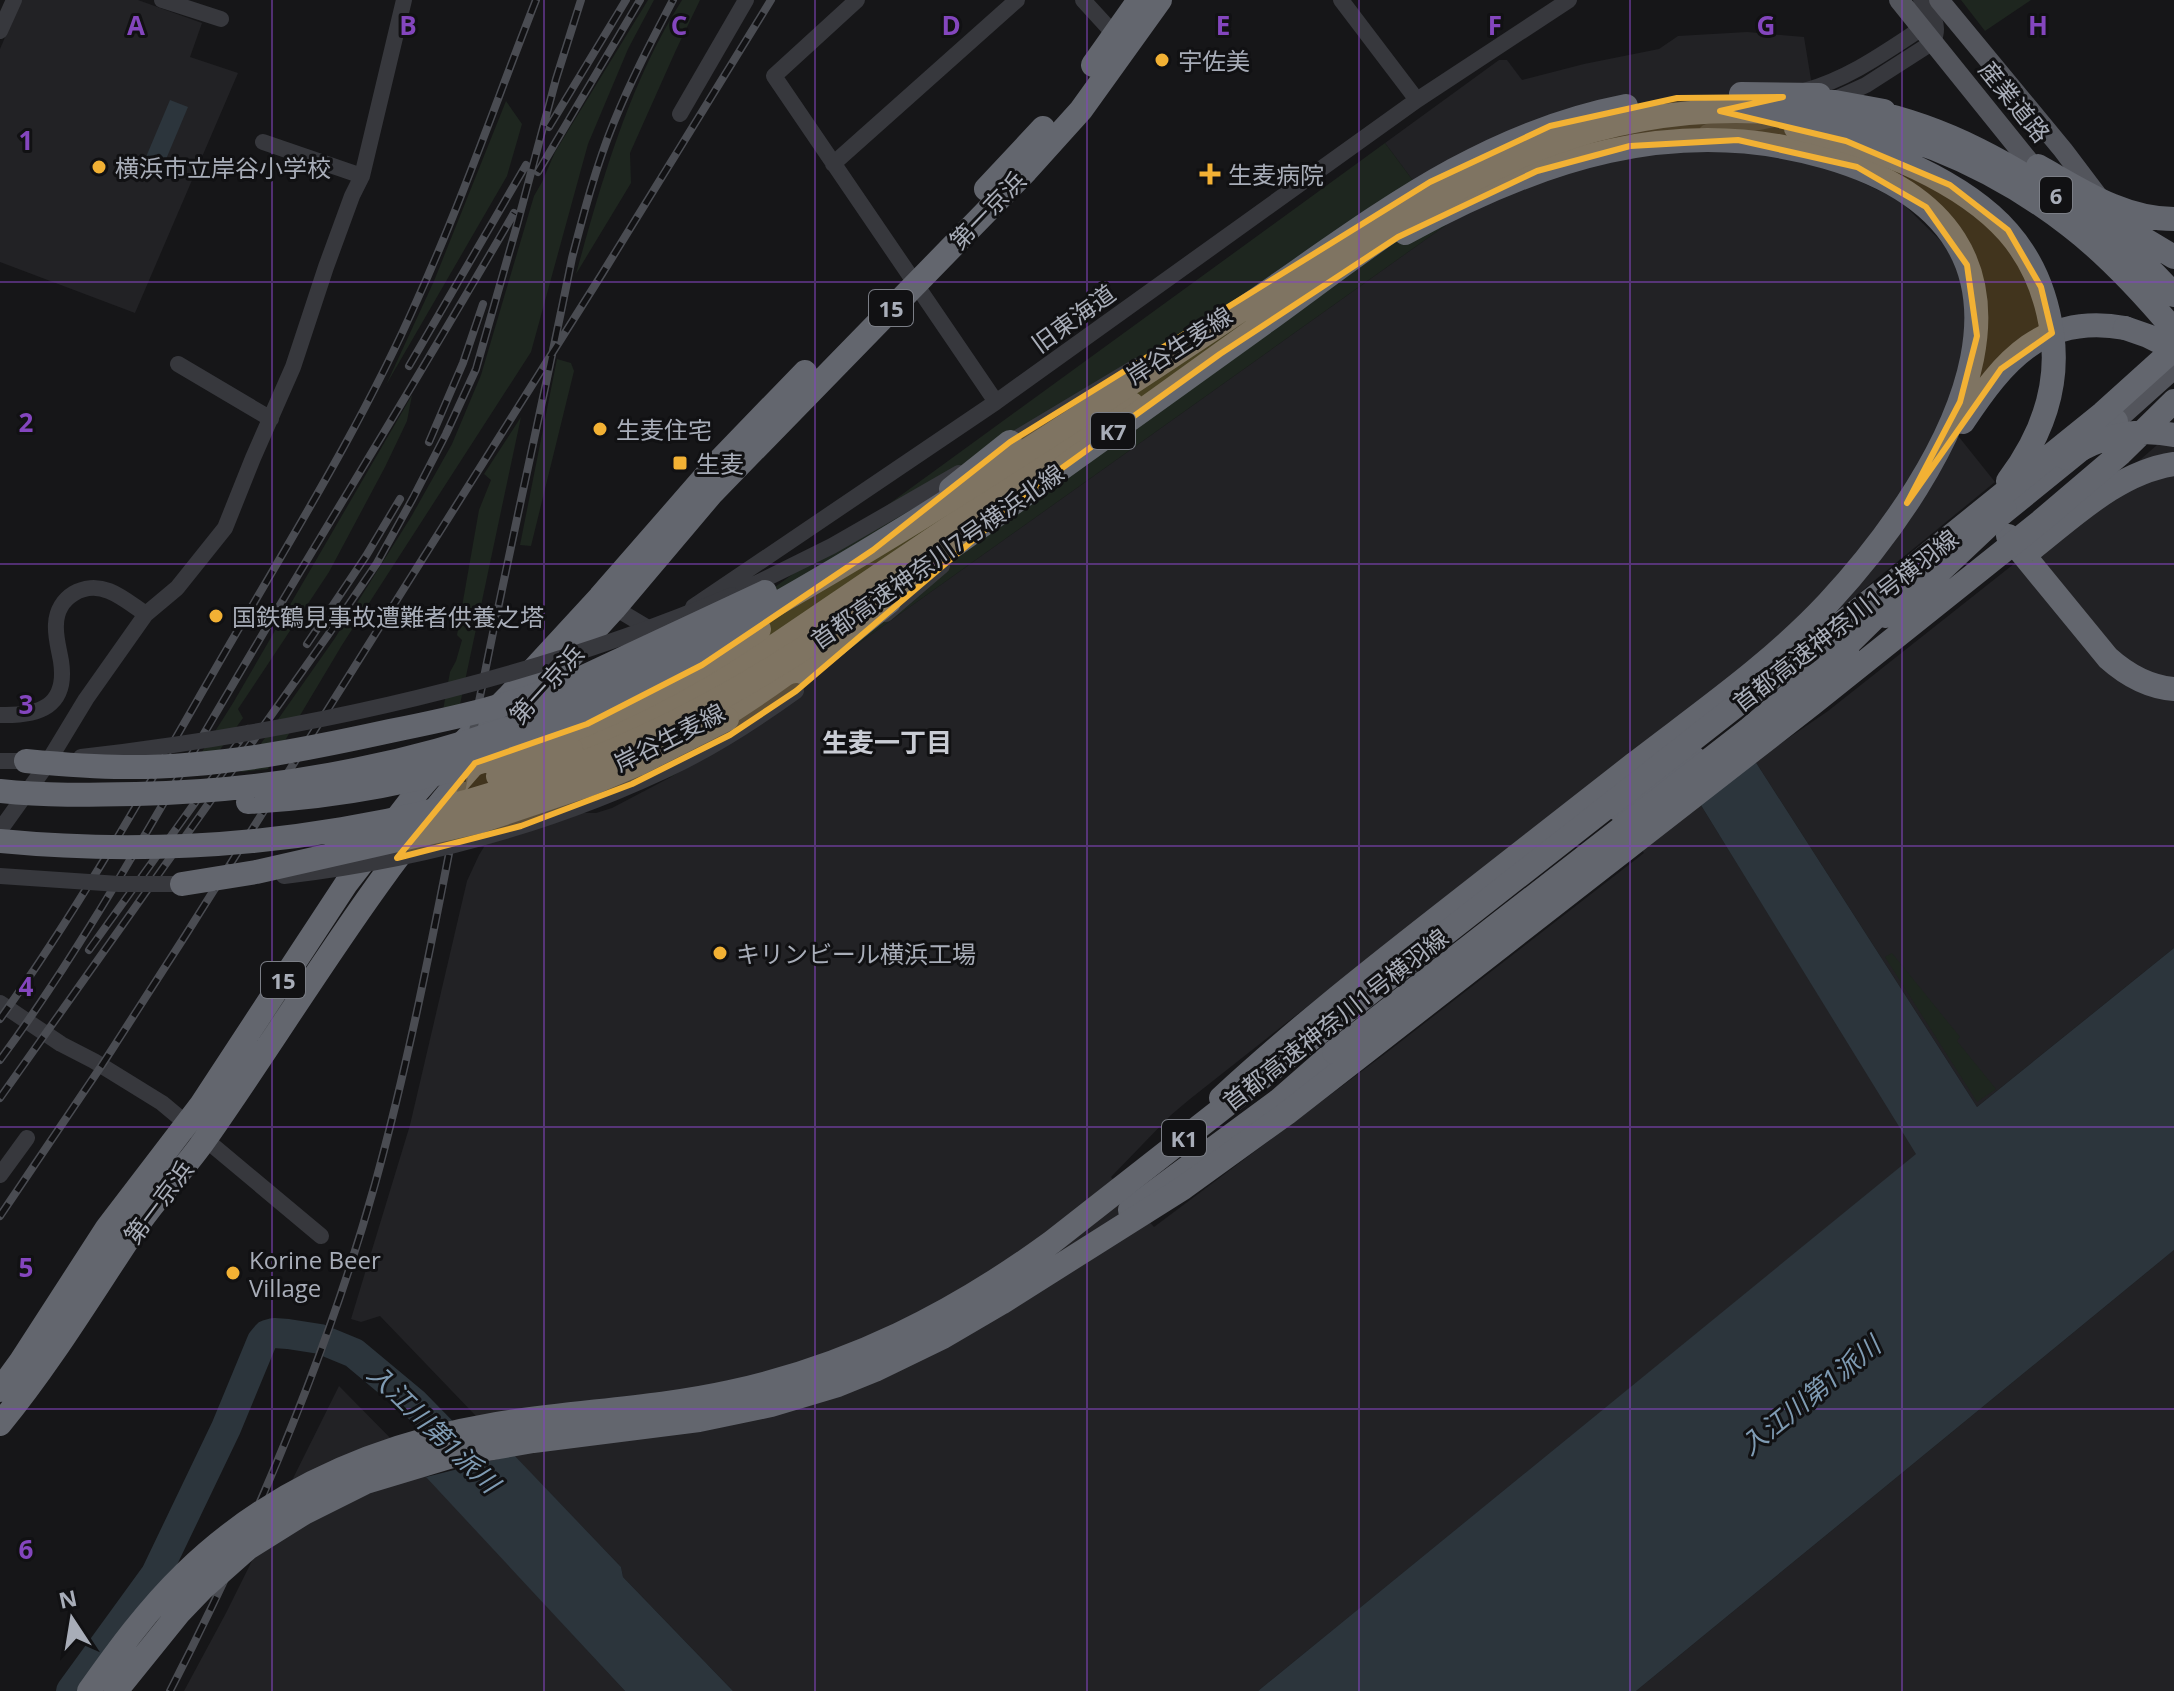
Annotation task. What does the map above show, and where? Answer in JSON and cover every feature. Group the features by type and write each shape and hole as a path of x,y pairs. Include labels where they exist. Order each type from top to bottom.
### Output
{"highway":[{"name":"第一京浜","path":"910,277 1063,106 1139,0"},
{"name":"第一京浜","path":"0,1424 81,1313 196,1132 382,876 607,603 716,464 910,277 1026,171 1081,110 1160,0"},
{"path":"1741,94 1863,99 1934,115 1975,131 2116,208 2155,218 2174,219"},
{"name":"首都高速神奈川7号横浜北線","path":"0,791 62,795 185,793 298,780 427,753 520,725 622,683 751,618 875,546 1225,321 1430,182 1517,138 1583,116 1662,100 1741,94 1834,104 1918,124 1994,156 2027,176 2091,220 2133,254 2174,296"},
{"path":"1610,126 1674,111 1740,102 1835,102 1886,111 1939,127 1996,153 2174,257"},
{"name":"首都高速神奈川7号横浜北線","path":"0,841 96,847 210,845 312,834 438,808 517,787 666,727 759,677 848,620 1393,231 1476,179 1543,147 1610,126 1687,113 1773,112 1837,120 1922,144 1981,169 2044,207 2104,255 2174,330"},
{"path":"1430,182 1518,143 1576,126 1657,115 1719,117 1789,127 1879,152 1958,190 2008,230 2027,256 2051,322 2053,373 2043,421 2023,461 1993,500 1835,657"},
{"path":"1220,354 1398,237 1466,201 1537,171 1609,150 1673,140 1738,140 1789,147 1857,167 1914,197 1947,229 1971,278 1977,321 1972,367 1952,421 1907,503"},
{"path":"1152,1162 1317,1012 1771,656 1812,618 1874,550 1991,382 2011,359 2032,342 2066,329 2101,325 2137,331 2174,350"},
{"name":"首都高速神奈川1号横羽線","path":"89,1691 159,1600 210,1550 265,1509 322,1477 383,1451 440,1435 520,1421 653,1406 784,1378 848,1357 922,1324 989,1286 1052,1242 1991,505 2120,399 2174,350"},
{"path":"210,845 344,822 437,797 571,749 673,703 778,644 849,598 1132,404"},
{"name":"首都高速神奈川1号横羽線","path":"116,1691 179,1613 238,1557 275,1529 356,1487 397,1471 459,1454 533,1441 699,1420 806,1395 875,1370 943,1337 1183,1188 1287,1113 1812,704 2051,512 2174,404"},
{"path":"1542,858 1688,763 2116,421"},
{"path":"1034,1281 1278,1101 1347,1043 1740,736 1937,574 2032,484 2069,456 2119,435 2149,432 2174,435"},
{"path":"62,795 181,803 323,796 442,772 549,739 624,708 744,639 873,550 1010,442"},
{"path":"26,761 126,767 230,761 482,712 527,699 602,669 821,566 1037,443"},
{"path":"1812,704 1906,644 2112,489 2151,470 2174,464"},
{"path":"182,884 266,870 481,821 535,804 638,764 727,719 781,686 1003,510"},
{"path":"2008,536 2108,658 2147,684 2174,689"},
{"name":"第一京浜","path":"0,1390 107,1228 196,1132"}],"main road":[{"name":"産業道路","path":"1899,0 1931,32 2174,350"},
{"name":"産業道路","path":"1940,0 2063,150 2174,296"},
{"path":"2116,421 2174,369"},
{"path":"2008,536 2174,404"}],"street":[{"path":"0,31 14,0"},
{"path":"162,0 221,19"},
{"path":"0,830 146,614 177,588 225,528 293,367 326,267 362,176 404,0"},
{"path":"680,114 746,0"},
{"path":"857,0 774,76 996,402"},
{"path":"833,164 1017,0"},
{"path":"1083,0 1115,35"},
{"path":"1341,0 1417,100"},
{"name":"旧東海道","path":"607,603 655,632 996,402 1417,100 1569,0"},
{"path":"1921,0 1933,16 1931,32 1955,30 1972,38"},
{"name":"岸谷生麦線","path":"0,761 120,752 297,724 440,694 554,661 688,614 774,575 884,517 1381,219 1466,173 1529,147 1574,134 1632,122 1725,110 1814,89 1857,69 1896,45 1931,32"},
{"name":"岸谷生麦線","path":"0,876 119,884 182,884 326,871 394,859 521,826 580,805 683,761 730,735 796,691 1132,404 1431,212 1473,190 1535,166 1598,149 1752,124 1847,95 1906,60 1931,32"},
{"path":"263,142 362,176"},
{"path":"178,364 271,419"},
{"path":"0,715 20,716 43,709 60,692 63,681 57,612 63,601 73,593 98,588 110,591 146,614"},
{"path":"0,1003 61,1044 162,1103 321,1236"},
{"path":"0,1175 27,1138"}],"highlighted area":[{"path":"1783,97 1720,111 1846,141 1950,185 2008,230 2041,287 2052,333 2001,369 1907,503 1960,402 1977,336 1967,265 1926,207 1857,167 1738,140 1630,146 1537,171 1398,237 1220,354 1033,489 796,691 730,735 632,784 521,826 397,858 475,763 587,724 702,665 873,550 1010,442 1430,182 1550,126 1677,98"}],"shaded area":[{"name":"横浜市立岸谷小学校","path":"21,0 138,0 202,23 190,57 238,73 135,313 0,262 0,49"},
{"path":"648,0 654,0 628,49 588,144 531,352 342,645 268,769 241,772 335,638 411,517 452,444 481,375 534,196 555,152"},
{"path":"682,0 700,0 630,153 631,183 576,274 607,168 632,99 663,32"},
{"path":"1961,0 2031,0 1985,31"},
{"name":"キリンビール横浜工場","path":"1747,32 1804,37 1825,165 1899,200 1947,247 1964,289 1965,351 1943,417 1995,482 1814,630 1451,893 1190,1099 1111,1177 1154,1227 1386,1053 1644,853 1641,849 1699,802 1917,1154 1258,1691 733,1691 623,1577 621,1567 380,1316 361,1322 351,1319 410,1125 467,881 479,855 487,842 578,813 596,813 612,808 671,777 1446,225 1385,143 1499,60 1507,60 1522,80 1659,49 1678,36"},
{"path":"506,101 522,124 507,176 386,385 434,281"},
{"path":"1385,143 1446,225 671,777 610,707"},
{"path":"557,359 571,363 574,371 531,546 520,545"},
{"path":"412,395 407,421 385,467 329,572 238,709 243,718 203,773 188,774 233,703"},
{"path":"521,417 455,728 439,732 450,672 462,640 457,635 479,510 491,480 484,474"},
{"path":"2174,430 2174,948 1977,1107 1755,761 1828,711 2091,503"},
{"path":"1892,953 1960,1037 1957,1041 1996,1089 1977,1102 1885,957"},
{"path":"2174,1250 2174,1691 1636,1691"},
{"path":"339,1386 407,1455 625,1691 184,1691"}],"water":[{"path":"170,100 188,107 164,164 146,157"},
{"path":"1755,761 1977,1107 2174,948 2174,1250 1636,1691 1258,1691 1916,1154 1699,802"},
{"path":"514,1455 621,1567 623,1577 733,1691 625,1691 426,1477"}],"waterway":[{"name":"入江川第1派川","path":"71,1691 156,1574 267,1335 288,1334 320,1339 354,1353 414,1403 462,1452"}],"railway":[{"path":"0,1019 116,839 351,434 397,344 450,224 536,0"},
{"path":"0,1098 328,635 377,563 413,498 476,369 556,79 581,0"},
{"path":"549,127 626,0"},
{"path":"538,172 640,0"},
{"path":"170,1691 230,1568 285,1442 356,1249 391,1121 420,995 572,258 596,172 614,122 673,0"},
{"path":"0,1216 185,936 771,0"},
{"path":"409,366 526,165"},
{"path":"0,1060 62,971 119,878 514,213"},
{"path":"429,442 463,363 483,304"},
{"path":"307,644 400,499"},
{"path":"89,950 248,729"}],"place":[{"name":"宇佐美","path":"1162,60"},
{"name":"横浜市立岸谷小学校","path":"99,167"},
{"name":"生麦病院","path":"1210,174"},
{"name":"生麦住宅","path":"600,429"},
{"name":"生麦","path":"680,463"},
{"name":"国鉄鶴見事故遭難者供養之塔","path":"216,616"},
{"name":"キリンビール横浜工場","path":"720,953"},
{"name":"Korine Beer Village","path":"233,1273"}],"district":[{"name":"生麦一丁目","path":"887,742"}]}
